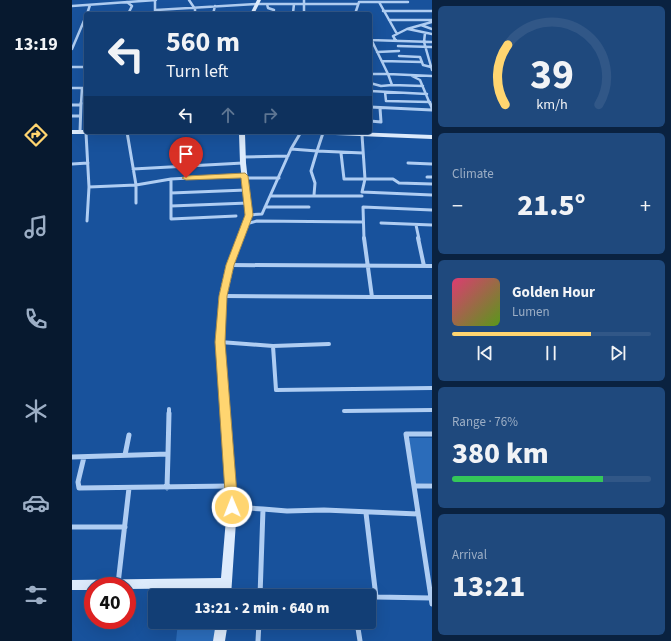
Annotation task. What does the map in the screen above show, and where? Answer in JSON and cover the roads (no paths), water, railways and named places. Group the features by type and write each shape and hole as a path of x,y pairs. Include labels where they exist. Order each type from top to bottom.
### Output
{"street":[{"path":"72,6 124,1 156,0 156,10 194,9 258,2 266,4 304,4 408,1 410,6"},
{"path":"190,0 195,12"},
{"path":"304,0 304,12"},
{"path":"124,1 130,3 132,6 129,12"},
{"path":"253,12 258,2"},
{"path":"356,12 359,2"},
{"path":"379,2 397,34"},
{"path":"266,4 268,8 274,10 273,12"},
{"path":"293,12 294,4"},
{"path":"87,12 90,5"},
{"path":"214,12 215,6"},
{"path":"383,11 432,11"},
{"path":"72,49 84,20"},
{"path":"389,20 432,21"},
{"path":"396,41 393,36 432,21"},
{"path":"420,25 432,29"},
{"path":"408,29 425,34 432,34"},
{"path":"399,56 420,57 423,65 431,67 424,42 425,34"},
{"path":"372,39 432,42"},
{"path":"372,43 382,61 392,85"},
{"path":"398,46 432,47"},
{"path":"377,52 398,51"},
{"path":"427,53 432,53"},
{"path":"382,61 422,62"},
{"path":"72,67 84,67"},
{"path":"372,74 432,76"},
{"path":"372,107 432,109 420,80 410,75"},
{"path":"372,84 381,86 423,86"},
{"path":"72,88 84,88 80,116 84,132 72,132"},
{"path":"372,91 427,94"},
{"path":"385,92 386,101 430,102"},
{"path":"72,105 81,105"},
{"path":"372,121 381,122 380,108"},
{"path":"72,116 80,116"},
{"path":"372,131 432,133"},
{"path":"84,134 89,187 87,221"},
{"path":"127,134 136,184 136,203"},
{"path":"226,589 232,507 220,342 223,296 230,265 249,215 243,160 242,134"},
{"path":"257,221 262,214 291,149 300,134"},
{"path":"314,195 315,183 311,171 322,134"},
{"path":"349,134 432,137"},
{"path":"362,135 365,179 362,194 363,222 366,266 372,297"},
{"path":"291,149 341,153 363,152"},
{"path":"341,153 344,179 393,179 399,183 432,184"},
{"path":"133,169 288,156"},
{"path":"408,163 432,164"},
{"path":"72,164 88,164"},
{"path":"89,187 136,184 171,179 245,177 279,178"},
{"path":"427,177 432,177"},
{"path":"171,179 171,219 236,216"},
{"path":"171,193 246,190"},
{"path":"270,196 304,197 314,195 362,194 432,195"},
{"path":"172,206 248,203"},
{"path":"265,207 309,207"},
{"path":"363,207 432,210"},
{"path":"249,215 262,214"},
{"path":"246,224 257,221 363,222"},
{"path":"381,223 432,225"},
{"path":"416,225 424,266"},
{"path":"230,265 432,266"},
{"path":"223,296 432,297"},
{"path":"220,342 273,346 329,344"},
{"path":"273,346 276,390 432,388"},
{"path":"167,488 169,409"},
{"path":"344,411 432,410"},
{"path":"376,597 432,601 430,575 418,514 406,434 432,434"},
{"path":"125,455 129,435"},
{"path":"72,457 168,454"},
{"path":"84,457 78,482 79,488 231,486"},
{"path":"414,486 432,486"},
{"path":"119,577 129,488"},
{"path":"232,507 418,514"},
{"path":"260,589 263,509"},
{"path":"366,513 375,589"},
{"path":"72,527 125,527"},
{"path":"136,584 227,583"},
{"path":"72,584 84,584"},
{"path":"219,641 221,629"},
{"path":"258,641 259,629"},
{"path":"358,629 360,641"}]}
